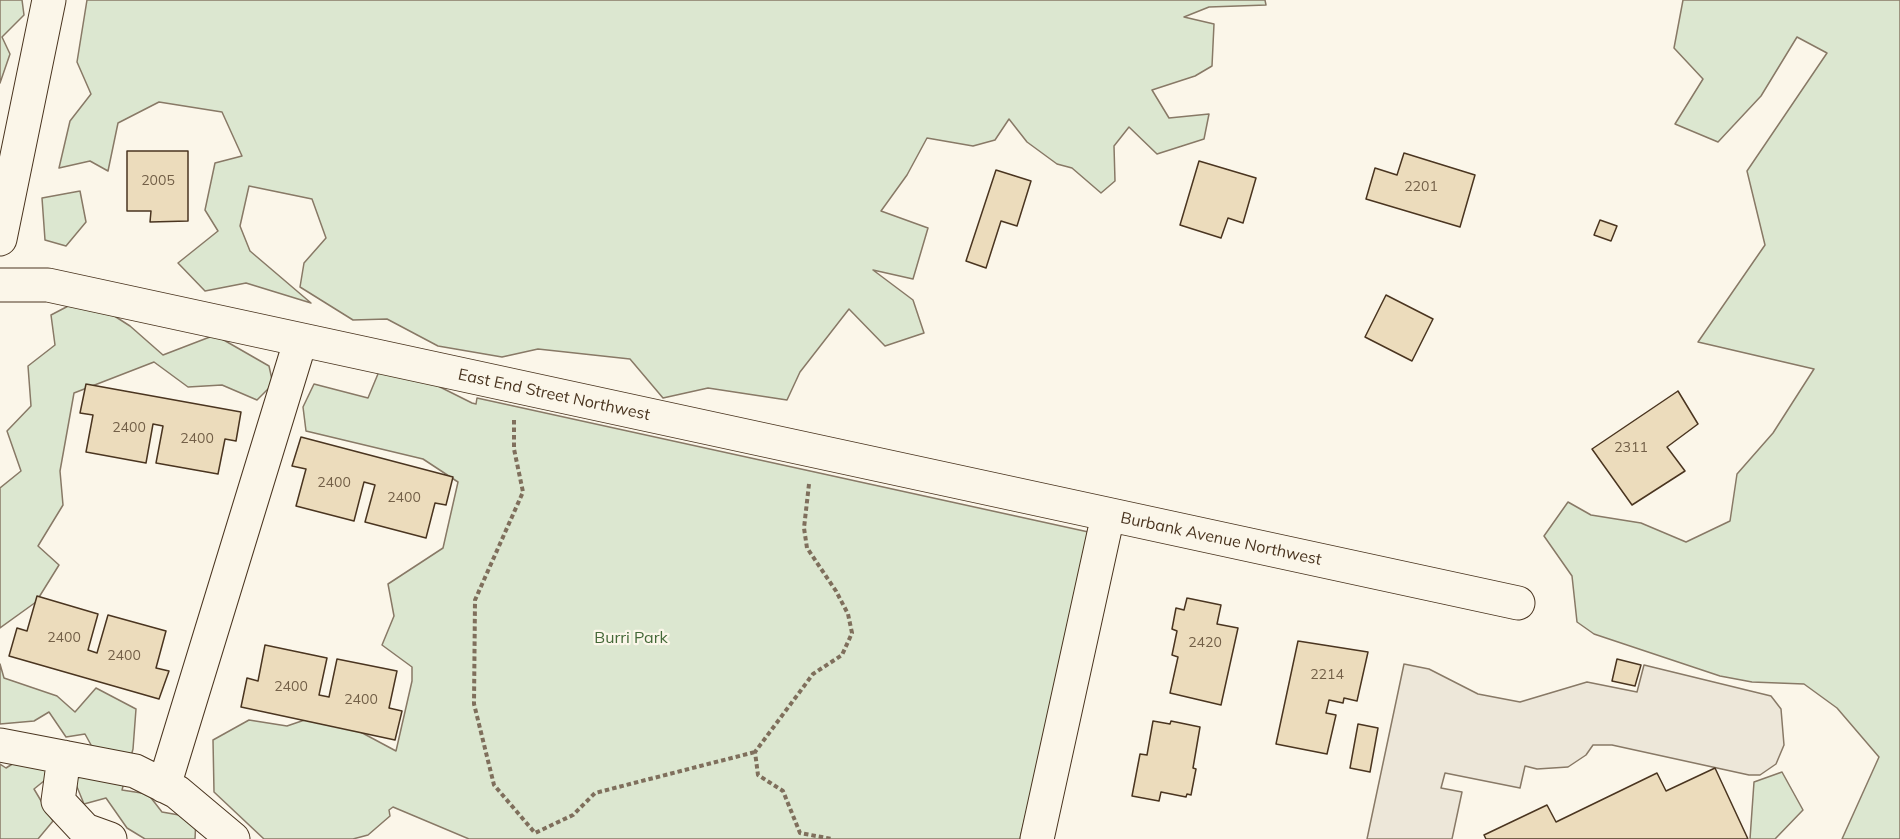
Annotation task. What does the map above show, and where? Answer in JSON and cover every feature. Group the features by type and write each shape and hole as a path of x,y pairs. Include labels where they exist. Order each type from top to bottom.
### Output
{"street":[{"path":"0,239 49,0"},
{"name":"East End Street Northwest","path":"0,285 48,285 300,342 1108,515"},
{"path":"164,786 275,417 300,342"},
{"name":"Burbank Avenue Northwest","path":"1037,839 1108,515 1518,603"},
{"path":"0,745 135,771 177,792 226,837"},
{"path":"64,758 58,801 85,830 110,839"}],"path":[{"path":"514,386 514,449 523,492 475,600 474,704 494,785 535,833 573,815 595,793 755,752 813,674 842,655 852,633 848,614 836,591 807,548 804,528 806,496 815,451"},
{"path":"755,752 758,775 783,791 800,832 832,839"}],"green space":[{"path":"0,0 22,0 24,15 2,37 10,54 0,83"},
{"path":"87,0 1265,0 1266,5 1209,7 1184,17 1214,24 1212,66 1195,76 1152,90 1169,118 1209,114 1204,139 1157,154 1129,127 1114,146 1115,181 1101,193 1072,168 1057,164 1027,142 1009,119 995,140 973,146 927,138 907,175 881,211 928,228 913,279 873,270 913,300 924,333 885,346 849,309 800,372 787,400 708,388 663,398 630,359 538,349 502,357 438,346 387,319 353,320 300,287 304,263 326,238 312,199 249,186 240,226 250,251 311,303 246,283 205,291 178,263 218,231 205,210 215,163 242,156 222,112 159,102 118,123 108,171 90,161 59,168 70,121 91,94 77,62"},
{"path":"1683,0 1900,0 1900,839 1842,839 1879,757 1837,708 1804,684 1752,682 1720,676 1594,634 1577,622 1572,576 1544,536 1568,502 1591,515 1641,523 1686,542 1730,521 1737,474 1773,433 1814,369 1698,342 1765,245 1747,171 1827,53 1797,37 1761,96 1718,142 1675,124 1703,79 1674,48"},
{"path":"80,191 86,222 66,246 45,240 42,198"},
{"path":"74,303 105,310 130,326 163,355 215,335 269,366 273,384 257,400 222,385 188,387 154,362 74,393 60,471 63,505 38,546 59,565 36,602 0,628 0,488 21,471 7,431 31,406 28,366 55,345 51,315"},
{"name":"Burri Park","path":"380,369 430,382 476,404 477,398 1093,533 1020,839 469,839 393,807 389,810 390,816 368,835 353,839 264,839 214,792 213,740 249,720 287,726 325,713 396,751 412,681 412,667 382,645 394,616 388,584 443,548 458,482 423,459 306,431 303,407 314,384 368,398"},
{"path":"0,664 4,678 57,696 75,712 96,688 136,709 133,749 122,790 148,794 162,812 196,818 195,839 145,839 127,828 106,798 84,804 75,782 83,756 96,754 85,734 66,737 49,712 34,721 0,724"},
{"path":"44,744 60,768 34,789 53,821 38,839 0,839 0,764 6,768"},
{"path":"1782,772 1803,810 1775,839 1750,839 1754,782"}],"shaded area":[{"path":"1404,664 1429,669 1478,694 1520,702 1587,682 1637,692 1644,665 1771,696 1781,709 1784,745 1776,764 1760,775 1749,775 1612,745 1593,745 1586,755 1568,767 1537,769 1525,766 1520,788 1445,773 1441,788 1462,792 1452,839 1367,839"}],"building":[{"path":"127,151 188,151 188,221 150,222 151,211 127,211"},
{"path":"1404,153 1475,175 1460,227 1366,199 1375,168 1397,175"},
{"path":"1199,161 1256,178 1243,223 1228,218 1221,238 1180,225"},
{"path":"996,170 1031,181 1017,226 1001,221 986,268 966,261"},
{"path":"1600,220 1617,226 1611,241 1594,235"},
{"path":"1386,295 1433,319 1412,361 1365,337"},
{"path":"86,384 241,412 236,441 225,439 218,474 156,463 163,426 153,424 146,463 86,452 93,415 80,413"},
{"path":"1678,391 1698,424 1667,447 1685,471 1632,505 1592,449"},
{"path":"301,437 453,477 446,505 435,503 426,538 365,522 375,485 364,482 354,521 296,506 306,469 292,466"},
{"path":"37,596 98,614 88,650 97,653 108,615 166,631 156,668 169,671 159,699 9,656 17,628 27,631"},
{"path":"1187,598 1221,605 1217,624 1238,628 1221,705 1170,693 1178,657 1172,655 1177,631 1172,629 1176,608 1184,610"},
{"path":"1298,641 1368,652 1357,701 1344,698 1343,703 1329,700 1326,713 1336,715 1327,754 1276,744"},
{"path":"265,645 327,658 319,695 329,697 337,659 397,671 389,708 402,711 395,740 241,707 247,678 258,681"},
{"path":"1617,659 1641,665 1635,686 1612,681"},
{"path":"1153,721 1170,724 1171,721 1200,727 1191,795 1187,794 1186,797 1161,792 1159,801 1132,796 1140,754 1147,755"},
{"path":"1358,724 1378,728 1370,772 1350,768"},
{"path":"1715,768 1748,839 1486,839 1484,835 1547,805 1556,822 1657,773 1666,791"}]}
